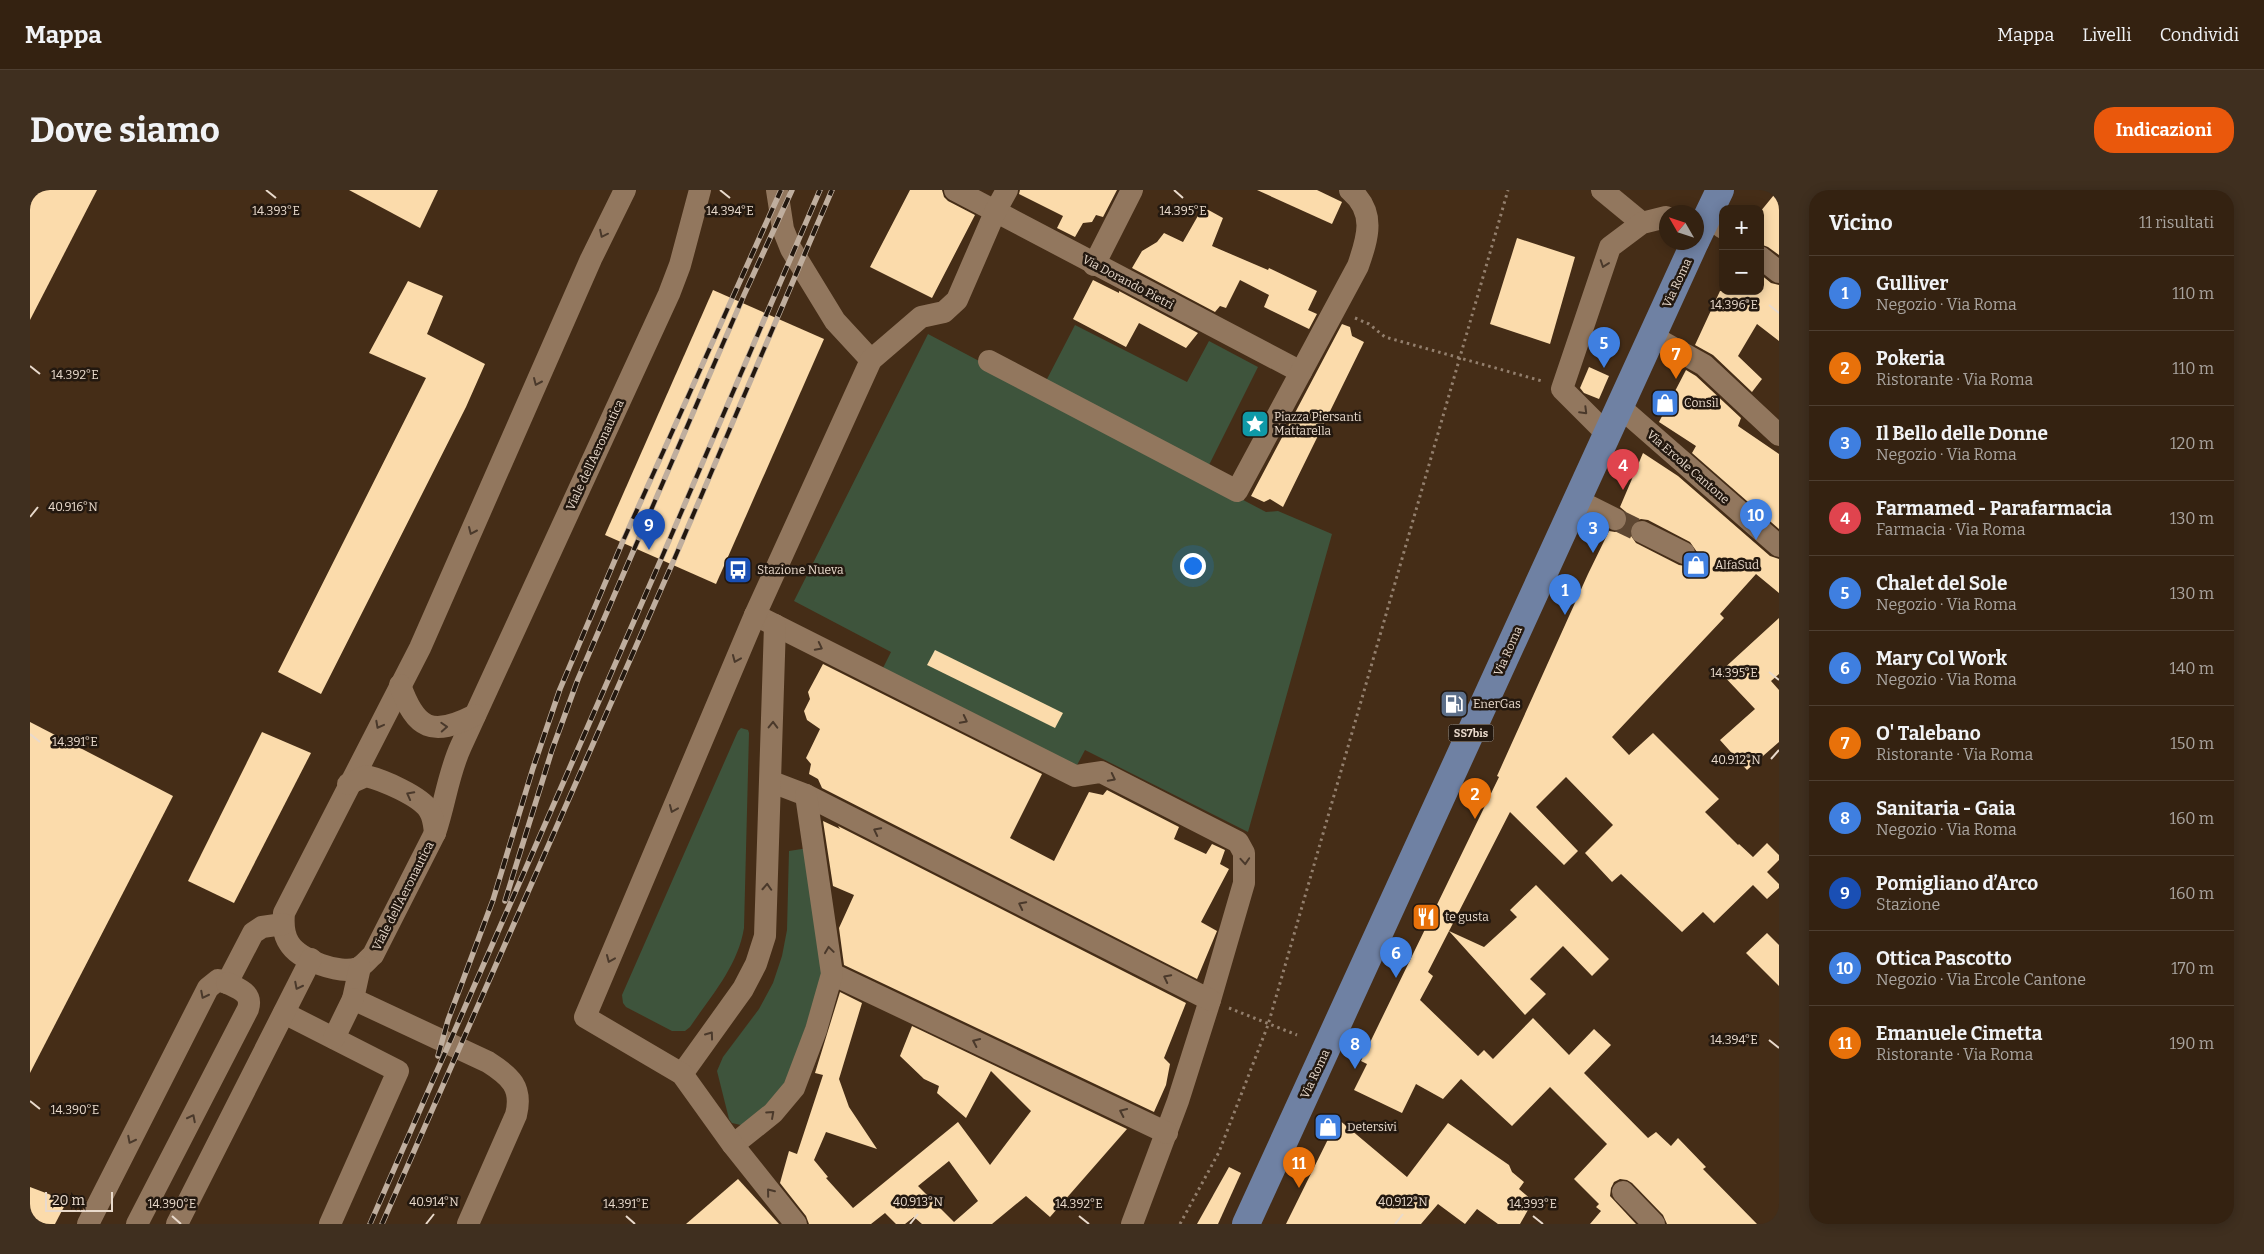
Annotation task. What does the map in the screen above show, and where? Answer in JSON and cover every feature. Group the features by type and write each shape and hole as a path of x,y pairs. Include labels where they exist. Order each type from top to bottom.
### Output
{"main road":[{"name":"Via Roma","path":"1246,1224 1607,434 1707,220"}],"street":[{"path":"334,1038 353,999 360,967 345,971 332,970 290,945 284,930 284,913 447,589 591,258 624,190"},
{"name":"Viale dell’Aeronautica","path":"360,967 373,955 435,833 442,812 452,767 669,294 680,264 700,190"},
{"path":"777,190 782,229 791,249 836,321 871,360"},
{"path":"780,212 784,190"},
{"name":"Via Dorando Pietri","path":"955,190 996,210 1094,265 1301,372"},
{"path":"796,1224 739,1152 682,1074 585,1017 755,614 871,360 921,318 944,312 957,300 996,210 1007,190"},
{"path":"1094,265 1132,190"},
{"path":"989,361 1237,491 1358,266 1368,226 1363,204 1350,190"},
{"path":"1602,190 1655,220"},
{"path":"1623,190 1655,220"},
{"path":"1607,434 1562,389 1610,247 1655,220"},
{"path":"1764,260 1779,272"},
{"path":"1652,336 1704,365 1779,435"},
{"name":"Via Ercole Cantone","path":"1620,407 1779,546"},
{"path":"1577,500 1615,519"},
{"path":"1642,532 1684,553"},
{"path":"755,614 1075,776 1101,772 1238,842 1244,853 1244,883 1210,1000 1167,1133 1132,1224"},
{"path":"682,1074 743,989 756,964 765,936 772,782 775,624"},
{"path":"400,685 411,710 425,724 446,728 475,715"},
{"name":"Viale dell’Aeronautica","path":"348,784 366,776 410,795 428,809 434,821 435,833"},
{"path":"772,782 806,795 1210,1000"},
{"path":"739,1152 794,1088 816,1030 832,974 806,795"},
{"path":"232,985 253,933 262,927 284,930"},
{"path":"177,1224 311,959"},
{"path":"832,974 1167,1133"},
{"path":"88,1224 208,988 218,980 232,985 247,994 250,999 248,1009 137,1224"},
{"path":"353,999 488,1062 502,1071 516,1089 519,1101 516,1115 468,1224"},
{"path":"284,1013 398,1071 330,1224"},
{"path":"1623,1192 1654,1224"}],"path":[{"path":"1180,1224 1219,1152 1268,1025 1508,190"},
{"path":"1334,309 1368,324 1385,338 1547,382"},
{"path":"1210,1000 1268,1025 1297,1035"}],"green space":[{"path":"1075,325 1187,382 1209,341 1258,367 1208,467 1046,381"},
{"path":"928,334 1266,512 1278,511 1332,534 1248,832 1085,750 1076,767 883,668 891,652 794,601"},
{"path":"741,728 748,730 749,733 744,928 741,942 723,980 690,1027 685,1031 672,1031 626,1007 623,1003 622,995 738,731"},
{"path":"808,848 824,969 787,1086 745,1126 732,1123 729,1119 717,1071 723,1057 759,1009 773,983 782,956 787,930 789,851"}],"building":[{"path":"30,190 97,190 30,320"},
{"path":"349,190 438,190 420,228"},
{"path":"910,190 942,190 944,197 948,201 975,215 932,298 870,267"},
{"path":"1020,190 1117,190 1103,217 1096,215 1092,222 1083,223 1075,237 1057,228 1063,216 1019,194"},
{"path":"1257,190 1317,190 1342,202 1332,224"},
{"path":"1779,190 1779,255 1764,246 1764,207"},
{"path":"1203,207 1223,218 1212,246 1268,270 1269,268 1317,291 1308,310 1317,314 1309,329 1264,307 1269,295 1240,280 1226,308 1220,306 1215,312 1132,268 1142,251 1157,242 1164,233 1183,242"},
{"path":"1517,238 1575,257 1550,344 1490,324"},
{"path":"1764,277 1771,283 1779,285 1779,341 1757,324 1738,356 1762,379 1752,392 1713,355 1695,345 1719,293 1719,295 1764,295"},
{"path":"1093,280 1119,293 1119,291 1198,333 1186,348 1139,323 1126,347 1073,319"},
{"path":"408,281 443,296 427,334 485,364 466,407 321,694 278,672 426,378 369,353"},
{"path":"713,290 824,339 716,584 605,535"},
{"path":"1342,324 1350,327 1352,336 1364,342 1283,507 1270,499 1264,502 1251,496"},
{"path":"1589,367 1609,376 1599,399 1584,393 1580,388"},
{"path":"1686,370 1696,376 1741,418 1738,426 1779,454 1779,529 1692,453 1696,446 1659,422"},
{"path":"1643,453 1678,476 1770,556 1779,559 1779,593 1756,574 1720,614 1724,618 1612,737 1629,755 1653,733 1719,799 1705,812 1738,845 1753,857 1767,843 1779,855 1779,860 1767,872 1779,884 1779,888 1767,899 1753,885 1714,923 1703,912 1682,932 1621,874 1612,882 1585,853 1613,825 1566,777 1536,807 1578,851 1564,865 1510,812 1428,972 1433,976 1420,1000 1478,1056 1484,1050 1493,1059 1533,1018 1569,1055 1594,1029 1611,1045 1584,1073 1648,1138 1656,1132 1671,1146 1678,1138 1706,1167 1703,1169 1757,1224 1667,1224 1663,1215 1632,1183 1620,1179 1614,1182 1610,1196 1636,1224 1590,1224 1601,1211 1596,1207 1599,1204 1574,1179 1607,1144 1550,1087 1512,1126 1461,1079 1443,1099 1416,1084 1402,1113 1354,1090 1367,1064 1361,1061 1499,777 1497,776 1588,574 1609,531 1622,530 1627,524 1626,512 1620,507","holes":["1648,520 1690,542 1697,552 1695,559 1685,566 1679,565 1636,543 1629,533 1630,527 1634,521"]},
{"path":"1779,618 1779,674 1771,681 1779,690 1779,742 1747,770 1720,740 1755,709 1720,672"},
{"path":"935,650 1063,713 1055,728 927,665"},
{"path":"823,664 1042,774 1010,838 1054,861 1089,792 1103,795 1107,790 1179,827 1174,839 1206,854 1212,844 1225,850 1220,864 1229,869 1201,922 1217,931 1197,979 822,788 818,779 809,774 811,764 806,758 820,729 807,720 804,711 810,699 808,692"},
{"path":"30,722 173,796 30,1073"},
{"path":"262,732 311,753 234,903 188,881"},
{"path":"823,821 840,829 838,826 1186,1003 1164,1058 1170,1064 1166,1085 1154,1112 844,965 839,928 854,895 833,886"},
{"path":"1536,885 1609,959 1592,976 1563,946 1530,979 1546,994 1525,1015 1449,931 1484,947 1517,917 1510,910"},
{"path":"1767,933 1779,945 1779,986 1746,953"},
{"path":"840,992 862,1003 839,1079 849,1107 877,1149 826,1132 814,1160 828,1177 826,1178 853,1208 958,1122 990,1165 1031,1111 991,1071 966,1118 937,1093 939,1086 924,1079 900,1056 912,1026 1127,1129 1050,1217 1026,1196 992,1224 922,1224 914,1217 905,1224 896,1224 885,1213 871,1224 809,1224 806,1216 780,1183 789,1151 797,1154 823,1075 815,1073","holes":["949,1161 978,1201 954,1222 918,1186"]},
{"path":"1338,1119 1407,1177 1448,1123 1509,1165 1512,1172 1524,1182 1519,1189 1533,1201 1520,1224 1498,1224 1477,1209 1465,1224 1438,1204 1421,1224 1286,1224"},
{"path":"1229,1167 1241,1173 1218,1224 1197,1224"},
{"path":"738,1179 779,1224 686,1224"},
{"path":"30,1187 67,1201 55,1224 30,1224"}],"tunnel":[{"path":"1615,519 1642,532"}],"railway":[{"path":"438,1056 448,1020 493,900 533,768 560,689 623,541 781,190"},
{"path":"505,901 552,750 578,679 744,295 792,190"},
{"path":"370,1224 662,557 820,190"},
{"path":"382,1224 673,562 832,190"}],"place":[{"name":"Chalet del Sole","path":"1604,368"},
{"name":"O' Talebano","path":"1676,379"},
{"name":"Consil","path":"1665,403"},
{"name":"Piazza Piersanti Mattarella","path":"1255,424"},
{"name":"Farmamed - Parafarmacia","path":"1623,490"},
{"name":"Ottica Pascotto","path":"1756,540"},
{"name":"Pomigliano d’Arco","path":"649,550"},
{"name":"Il Bello delle Donne","path":"1593,553"},
{"name":"AlfaSud","path":"1696,565"},
{"name":"Stazione Nueva","path":"738,570"},
{"name":"Gulliver","path":"1565,615"},
{"name":"EnerGas","path":"1454,704"},
{"name":"Pokeria","path":"1475,819"},
{"name":"te gusta","path":"1426,917"},
{"name":"Mary Col Work","path":"1396,978"},
{"name":"Sanitaria - Gaia","path":"1355,1069"},
{"name":"Detersivi","path":"1328,1127"},
{"name":"Emanuele Cimetta","path":"1299,1188"}]}
